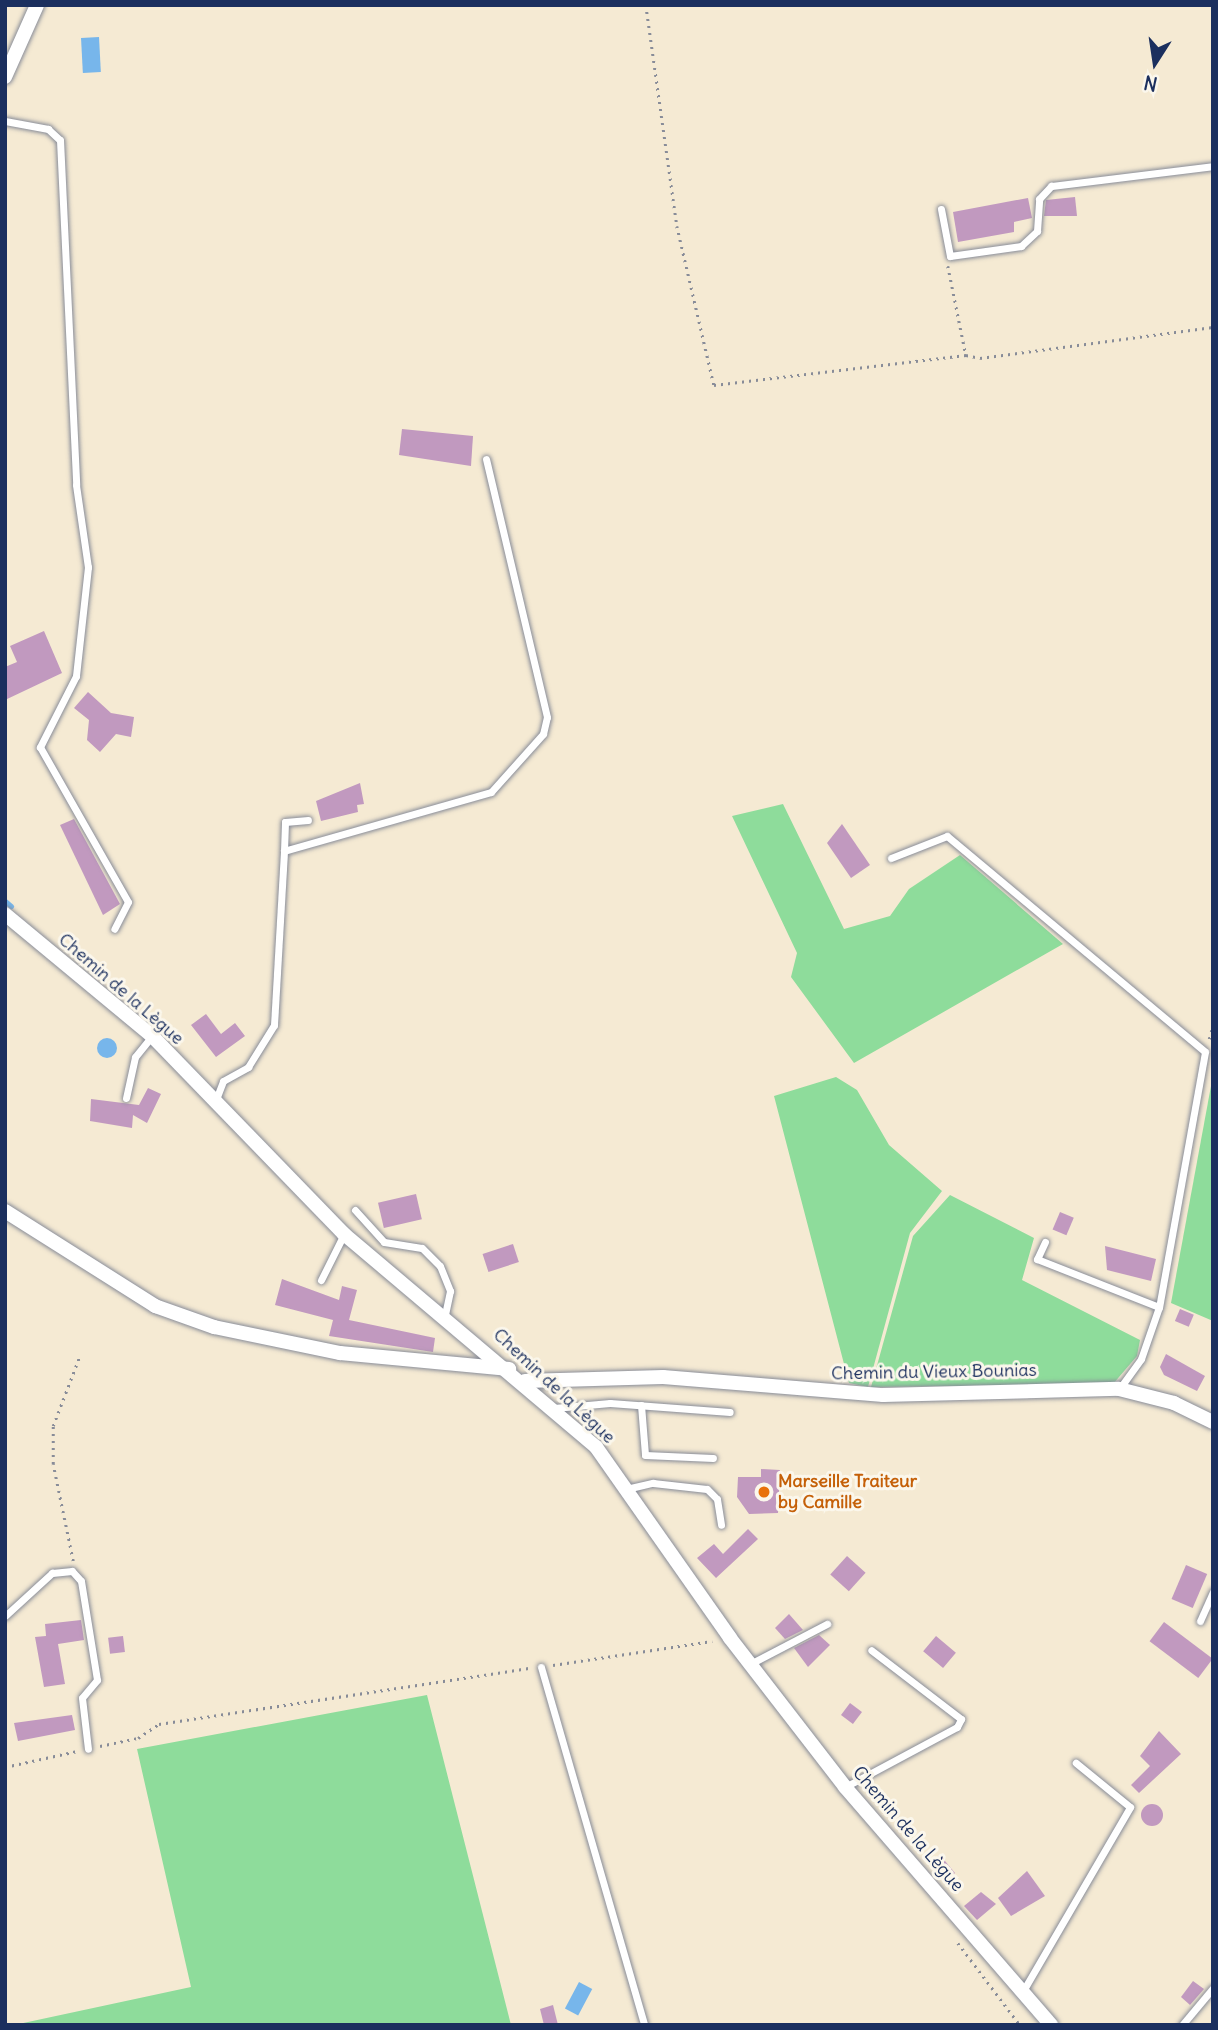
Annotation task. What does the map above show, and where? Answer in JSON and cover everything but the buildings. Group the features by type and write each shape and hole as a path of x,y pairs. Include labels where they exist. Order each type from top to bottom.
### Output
{"street":[{"path":"5,77 37,5"},
{"name":"Chemin de la Lègue","path":"5,914 152,1036 214,1103 344,1234 525,1381 596,1447 730,1639 845,1787 1051,2025"},
{"path":"5,1211 144,1300 214,1327 340,1353 509,1369"},
{"name":"Chemin du Vieux Bounias","path":"525,1381 663,1377 883,1395 1119,1389 1174,1403 1213,1422"}],"lane":[{"path":"5,121 48,129 60,140 76,485 88,567 76,676 40,747 128,901 114,929"},
{"path":"941,209 950,256 1021,246 1037,232 1039,199 1051,186 1213,166"},
{"path":"284,851 491,792 543,734 547,717 486,459"},
{"path":"214,1103 223,1081 248,1067 275,1025 285,822 308,820"},
{"path":"891,859 947,836 1205,1052 1159,1307 1141,1359 1119,1389"},
{"path":"126,1098 135,1057 152,1036"},
{"path":"355,1210 384,1242 422,1248 440,1266 450,1291 445,1314"},
{"path":"321,1280 344,1234"},
{"path":"1045,1242 1037,1259 1159,1307"},
{"path":"554,1408 640,1405 730,1412"},
{"path":"640,1405 645,1455 713,1458"},
{"path":"625,1489 653,1483 707,1489 717,1499 721,1525"},
{"path":"5,1616 52,1573 72,1571 82,1581 90,1616 97,1680 82,1698 88,1749"},
{"path":"1200,1621 1213,1592"},
{"path":"750,1665 827,1624"},
{"path":"845,1787 957,1727 961,1719 871,1650"},
{"path":"541,1667 644,2025"},
{"path":"1023,1991 1130,1807 1076,1763"},
{"path":"1181,2025 1213,1987"}],"path":[{"path":"646,5 677,226 714,385 966,355 981,358 1213,327"},
{"path":"950,256 966,355"},
{"path":"72,1571 75,1546 53,1464 53,1426 79,1358"},
{"path":"159,1724 730,1639"},
{"path":"965,1925 958,1942 964,1955 1020,2025"}],"green space":[{"path":"783,804 844,929 890,916 909,889 960,855 1063,944 854,1063 791,977 797,953 732,816"},
{"path":"1213,1075 1213,1321 1171,1303"},
{"path":"836,1077 857,1090 889,1145 942,1191 910,1233 868,1387 849,1383 774,1096"},
{"path":"950,1195 1034,1238 1022,1280 1140,1340 1137,1356 1113,1384 871,1387 913,1236"},
{"path":"427,1695 511,2025 14,2025 191,1987 137,1749"}],"water":[{"path":"99,37 101,72 83,73 81,38"},
{"path":"107,1038 114,1041 117,1048 114,1055 107,1058 100,1055 97,1048 100,1041"},
{"path":"579,1982 592,1989 578,2016 565,2008"}],"waterway":[{"path":"5,901 11,906"}],"place":[{"name":"Marseille Traiteur by Camille","path":"764,1492"}]}
